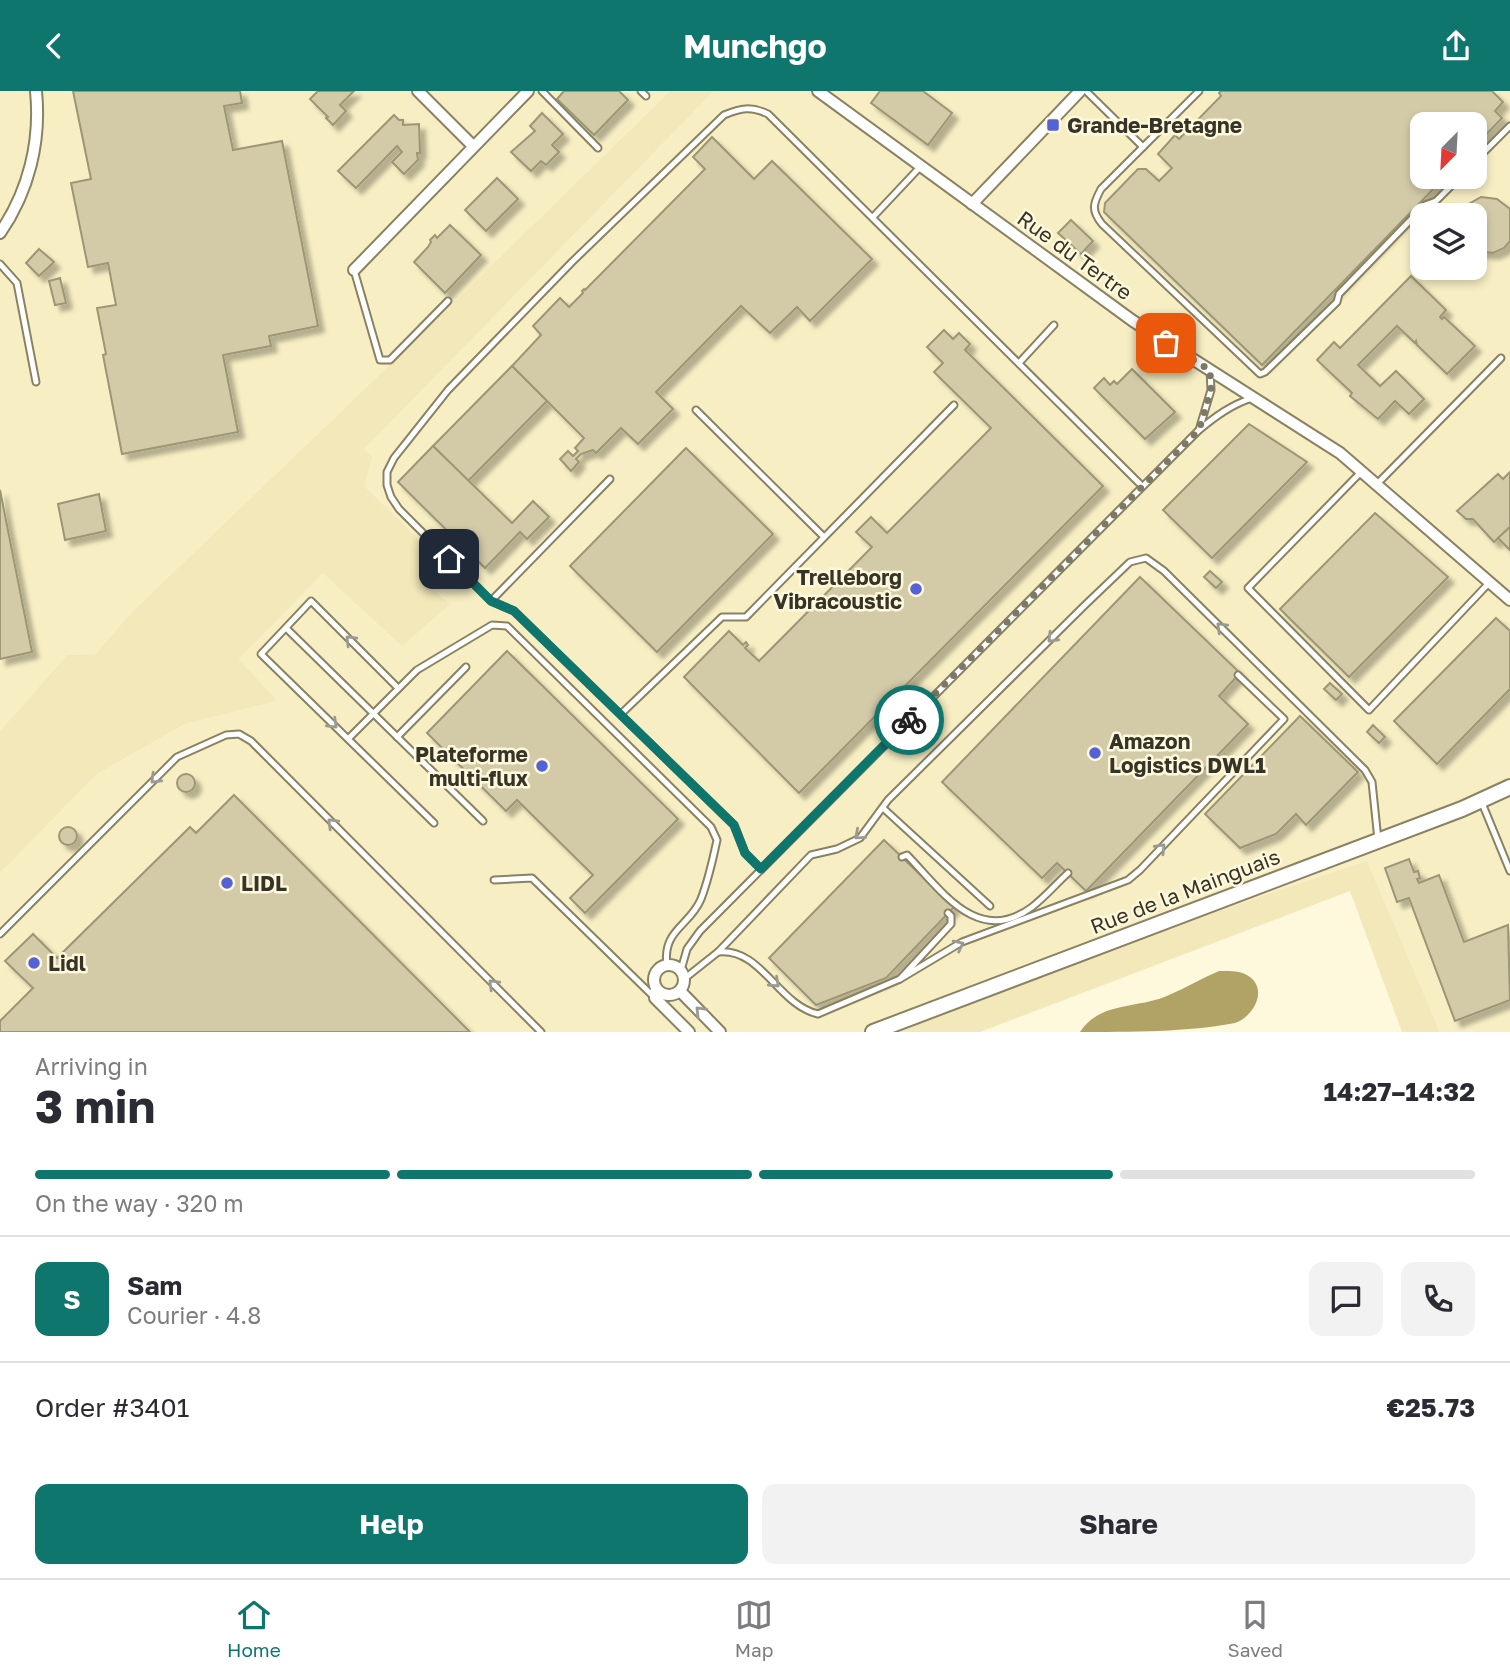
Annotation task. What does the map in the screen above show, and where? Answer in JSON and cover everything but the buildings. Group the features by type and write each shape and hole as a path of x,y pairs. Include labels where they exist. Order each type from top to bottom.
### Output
{"street":[{"path":"0,233 24,189 37,139 36,91"},
{"path":"418,91 473,146"},
{"path":"354,270 528,91"},
{"name":"Rue du Tertre","path":"818,91 1133,321 1340,453 1510,600"},
{"path":"972,204 1080,91"},
{"name":"Rue de la Mainguais","path":"873,1032 1378,840 1510,786"},
{"path":"680,991 682,974 667,965 656,973 656,993 689,1032"},
{"path":"656,993 669,995 680,991"},
{"path":"680,991 720,1032"}],"lane":[{"path":"542,91 598,148"},
{"path":"1086,91 1143,147"},
{"path":"1199,91 1101,189 1093,207 1095,215 1260,374 1336,302 1339,294 1425,205 1436,201 1448,189"},
{"path":"761,869 745,853 734,825 514,611 491,601 399,509 387,485 387,472 394,458 448,390 572,262 724,115 740,108 757,109 768,114 1142,486"},
{"path":"1488,148 1510,126"},
{"path":"873,217 921,166"},
{"path":"0,264 16,283 36,382"},
{"path":"354,270 380,359 390,360 448,301"},
{"path":"1019,363 1054,325"},
{"path":"1377,484 1500,358"},
{"path":"1199,430 1211,390 1210,370"},
{"path":"682,974 687,949 693,940 761,869 1199,430 1237,403 1253,398"},
{"path":"621,715 722,617 746,617 954,405"},
{"path":"696,410 824,537"},
{"path":"1362,471 1248,588 1369,710 1489,582"},
{"path":"491,601 610,479"},
{"path":"682,974 718,952 811,855 837,849 860,838 883,807 1130,562 1146,558 1164,571 1365,770 1372,782 1378,840"},
{"path":"398,688 311,601 261,654 434,824"},
{"path":"349,738 416,670 492,625 507,627 711,827 717,840 701,900 667,944 667,965"},
{"path":"286,628 483,821"},
{"path":"397,737 466,667"},
{"path":"718,952 731,951 744,956 801,1008 818,1014 900,979 962,942 1128,880 1284,719 1238,675"},
{"path":"0,934 177,757 226,735 239,734 251,741 541,1032"},
{"path":"1480,800 1510,871"},
{"path":"883,807 990,906"},
{"path":"902,857 907,855 958,907 973,917 993,922 1008,919 1031,908 1068,873"},
{"path":"494,880 532,878 656,993"},
{"path":"900,979 951,924 951,916 948,913"}],"shaded area":[{"path":"0,91 670,91 132,612 95,654 67,655 0,731"},
{"path":"670,91 714,91 364,449 372,457 364,486 449,570 432,589 450,604 402,646 323,573 239,659 277,701 185,724 97,774 0,873 0,731 67,655 95,654 132,612"},
{"path":"714,91 1510,91 1510,1032 1440,1032 1367,861 985,995 899,1032 0,1032 0,873 97,774 185,724 277,701 239,659 323,573 363,449"},
{"path":"1367,861 1440,1032 1402,1032 1350,891 980,1032 899,1032 985,995 1111,947"},
{"path":"1219,971 1235,971 1246,975 1258,989 1256,1003 1242,1020 1178,1030 1080,1032 1088,1022 1109,1010 1157,999"}],"way so far":[{"path":"909,720 1199,430 1211,390 1210,370 1166,343"}],"place":[{"name":"Grande-Bretagne","path":"1053,125"},
{"name":"Trelleborg Vibracoustic","path":"916,589"},
{"name":"Amazon Logistics DWL1","path":"1095,753"},
{"name":"Plateforme multi-flux","path":"542,766"},
{"name":"LIDL","path":"227,883"},
{"name":"Lidl","path":"34,963"}],"route":[{"path":"449,559 491,601 514,611 734,825 745,853 761,869 909,720"}]}
